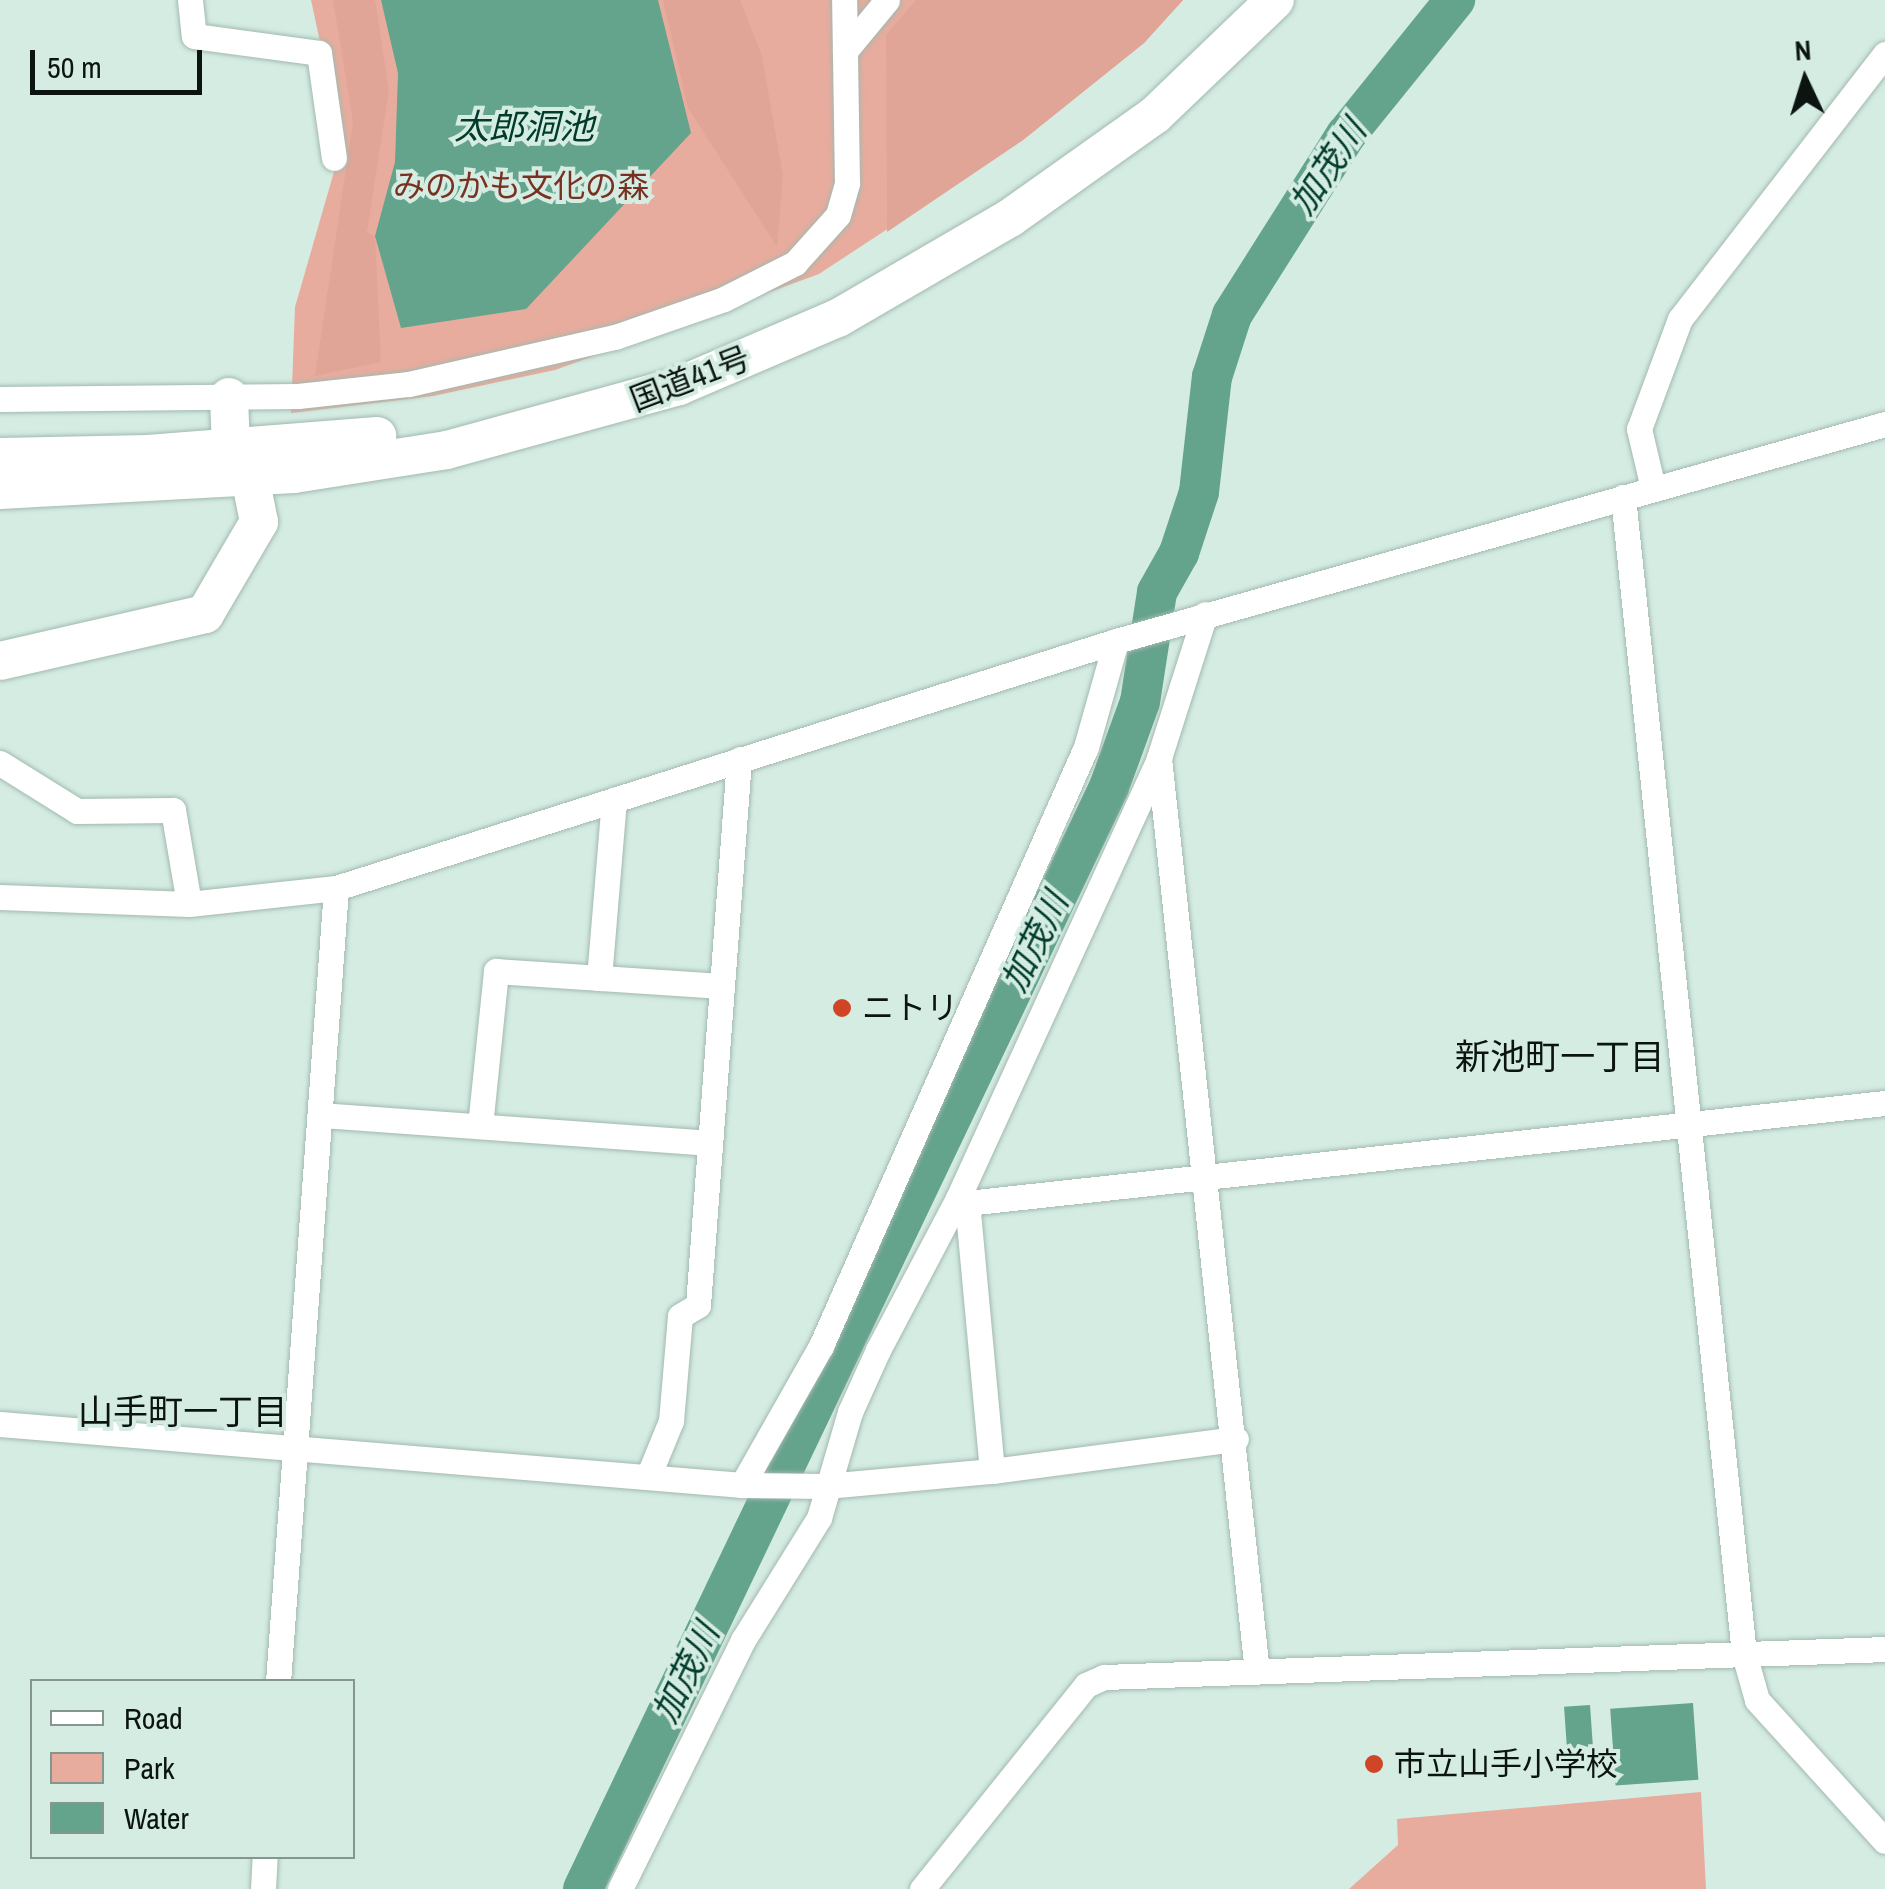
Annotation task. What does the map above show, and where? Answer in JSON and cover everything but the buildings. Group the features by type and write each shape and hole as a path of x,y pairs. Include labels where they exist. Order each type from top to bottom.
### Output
{"highway":[{"path":"1140,106 1238,0"},
{"name":"国道41号","path":"0,457 240,463 469,422 584,394 782,325 1004,204 1140,106 1257,0"},
{"name":"国道41号","path":"0,490 240,463 447,450 596,414 745,359 904,285 1099,158 1194,82 1274,0"},
{"path":"1194,82 1300,0"},
{"path":"0,661 206,614 259,522 240,463 229,397"}],"street":[{"path":"190,0 194,36 319,53 334,158"},
{"path":"0,398 229,397 410,384 615,338 724,299 794,262 838,215 847,183 844,0"},
{"path":"845,51 888,0"},
{"path":"1653,488 1639,429 1680,319 1885,54"},
{"path":"0,898 189,904 336,888 1116,640 1885,424"},
{"path":"1623,496 1744,1654 1756,1700 1885,1842"},
{"path":"620,1889 743,1640 819,1518 826,1486 878,1350 963,1201 1159,758 1206,614"},
{"path":"742,1485 821,1346 1086,747 1116,640"},
{"path":"1159,758 1236,1438 1258,1672"},
{"path":"648,1477 672,1421 680,1316 698,1305 739,760"},
{"path":"0,763 77,812 174,810 189,904"},
{"path":"599,978 614,800"},
{"path":"278,1679 336,888"},
{"path":"480,1126 496,971 721,986"},
{"path":"963,1201 1885,1102"},
{"path":"321,1115 709,1142"},
{"path":"963,1201 992,1470"},
{"path":"0,1424 742,1485 826,1486 992,1470 1236,1438"},
{"path":"922,1889 1086,1685 1126,1673 1258,1672 1885,1648"},
{"path":"263,1889 265,1859"}],"green space":[{"name":"みのかも文化の森","path":"311,0 1183,0 1144,43 1023,140 819,274 555,370 433,396 291,413 295,307 342,144"},
{"path":"1701,1792 1706,1889 1349,1889 1398,1845 1397,1819"}],"shaded area":[{"path":"333,0 375,0 389,90 367,232 375,236 381,362 315,376 353,122"},
{"path":"663,0 740,0 762,56 783,176 777,247 688,108"},
{"path":"916,0 1183,0 1144,43 1023,140 887,232 886,35"}],"water":[{"name":"太郎洞池","path":"381,0 658,0 691,133 526,309 401,328 375,236 395,162 398,73"},
{"path":"1693,1703 1698,1780 1616,1786 1610,1709"},
{"path":"1590,1705 1593,1747 1567,1749 1564,1707"}],"waterway":[{"name":"加茂川","path":"583,1889 1109,787 1140,702 1157,592 1179,553 1199,492 1212,377 1232,315 1346,135 1455,0"}],"place":[{"name":"ニトリ","path":"842,1008"},
{"name":"市立山手小学校","path":"1374,1764"}],"district":[{"name":"新池町一丁目","path":"1560,1057"},
{"name":"山手町一丁目","path":"183,1412"}]}
